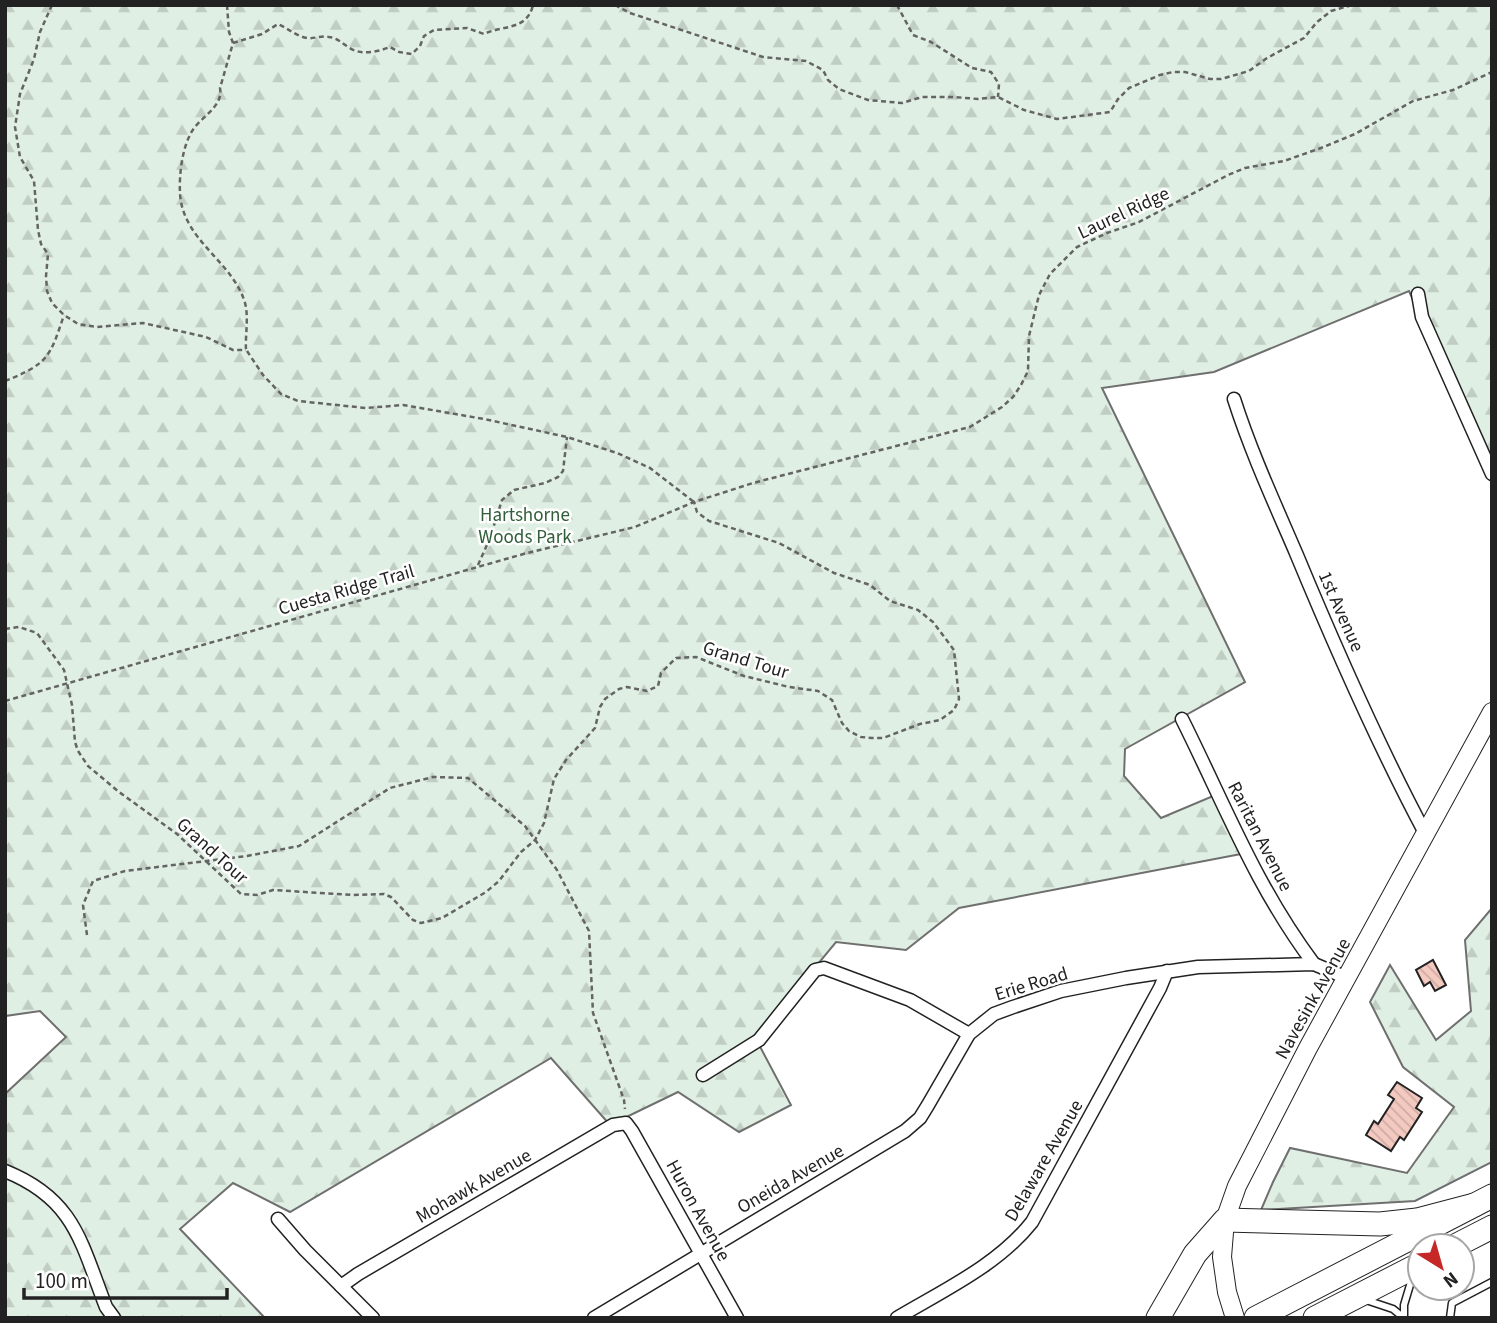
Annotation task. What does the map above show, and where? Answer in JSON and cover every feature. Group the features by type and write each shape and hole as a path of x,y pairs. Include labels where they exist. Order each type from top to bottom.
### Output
{"highway":[{"path":"1158,1318 1195,1254 1225,1220 1380,1224 1417,1220 1483,1200"},
{"path":"1256,1318 1483,1200"},
{"path":"1476,1235 1492,1227"},
{"path":"1315,1318 1406,1271"}],"main road":[{"name":"Navesink Avenue","path":"1235,1318 1222,1257 1225,1220 1237,1186 1254,1149 1492,712"}],"street":[{"path":"1418,294 1422,317 1492,474"},
{"name":"1st Avenue","path":"1234,399 1244,430 1317,604 1425,833"},
{"name":"Raritan Avenue","path":"1182,719 1254,872 1287,928 1314,964"},
{"name":"Erie Road","path":"969,1034 994,1014 1049,995 1167,971 1198,967 1314,964 1347,978"},
{"path":"703,1075 759,1040 815,970 824,968 910,1000 969,1034"},
{"name":"Delaware Avenue","path":"897,1318 993,1259 1020,1237 1032,1222 1167,971"},
{"name":"Oneida Avenue","path":"593,1318 905,1131 920,1118 929,1105 969,1034"},
{"name":"Huron Avenue","path":"626,1123 737,1318"},
{"name":"Mohawk Avenue","path":"341,1286 358,1273 613,1125 626,1123"},
{"path":"5,1171 41,1189 61,1207 74,1227 106,1307 114,1318"},
{"path":"278,1219 373,1318"}],"lane":[{"path":"1450,1318 1452,1303 1492,1282"},
{"path":"1404,1318 1406,1297"},
{"path":"1354,1298 1393,1309 1404,1318"}],"path":[{"path":"52,5 40,32 34,59 20,94 15,127 20,157 34,181 38,230 41,244 48,254 47,291 52,303 78,324 97,327 143,324 206,337 233,350 246,350"},
{"path":"227,5 229,33 233,43 220,88 222,95 218,103 194,126 188,138 180,193 193,231 243,296 247,315 246,350 263,375 281,394 298,401 366,408 404,405 567,437 617,453 650,468 694,502"},
{"path":"233,43 262,34 278,24 295,35 310,38 328,36 342,41 350,49 363,52 377,52 390,47 412,54 420,46 424,36 434,30 467,28 484,34 495,29 507,29 523,21 533,5"},
{"path":"615,5 630,13 763,57 816,64 832,84 868,100 902,103 922,97 998,97 1024,110 1062,119 1110,112 1118,99 1129,89 1160,75 1185,72 1221,79 1242,74 1304,38 1317,22 1331,11 1352,5"},
{"path":"897,5 910,33 931,42 972,68 991,72 999,84 998,97"},
{"name":"Laurel Ridge","path":"694,502 825,463 970,426 1002,407 1021,386 1028,371 1029,336 1039,295 1050,274 1077,247 1139,222 1228,175 1245,168 1284,161 1321,148 1355,134 1413,101 1453,90 1492,72"},
{"path":"5,381 44,362 53,348 64,315"},
{"path":"477,567 502,500 514,490 558,477 563,471 567,437"},
{"name":"Cuesta Ridge Trail","path":"5,701 527,552 635,527 694,502"},
{"name":"Grand Tour","path":"5,629 19,627 37,633 64,670 72,705 75,742 82,759 95,774 177,834 244,896 273,890 353,895 384,894 391,897 413,920 426,923 442,918 486,892 499,881 535,840 544,823 554,779 566,760 595,728 600,706 605,699 627,687 653,690 658,686 661,673 667,664 676,658 696,657 744,676 818,691 832,700 842,723 860,737 883,738 920,723 940,720 954,710 959,699 954,650 933,622 918,610 890,601 870,585 834,573 779,542 709,521 697,512 694,502"},
{"path":"87,935 83,905 93,881 125,871 299,846 390,788 433,777 468,778 524,826 557,870 589,931 593,1013 624,1100 626,1123"}],"green space":[{"name":"Hartshorne Woods Park","path":"5,5 1492,5 1492,475 1409,291 1214,372 1102,388 1245,682 1125,749 1124,776 1161,818 1213,796 1241,854 959,908 906,950 836,942 756,1039 791,1105 739,1132 678,1092 610,1125 551,1058 290,1212 233,1183 180,1229 265,1318 5,1318 5,1094 66,1037 40,1011 5,1016"},
{"path":"1492,908 1492,1162 1415,1201 1261,1210 1290,1148 1407,1173 1454,1107 1403,1067 1370,1002 1390,965 1436,1040 1471,1011 1465,940"}],"building":[{"path":"1433,960 1446,985 1435,991 1430,982 1424,986 1416,970"},
{"path":"1397,1082 1422,1098 1416,1108 1422,1112 1404,1140 1400,1137 1391,1151 1366,1135 1374,1121 1378,1124 1394,1099 1388,1095"}]}
